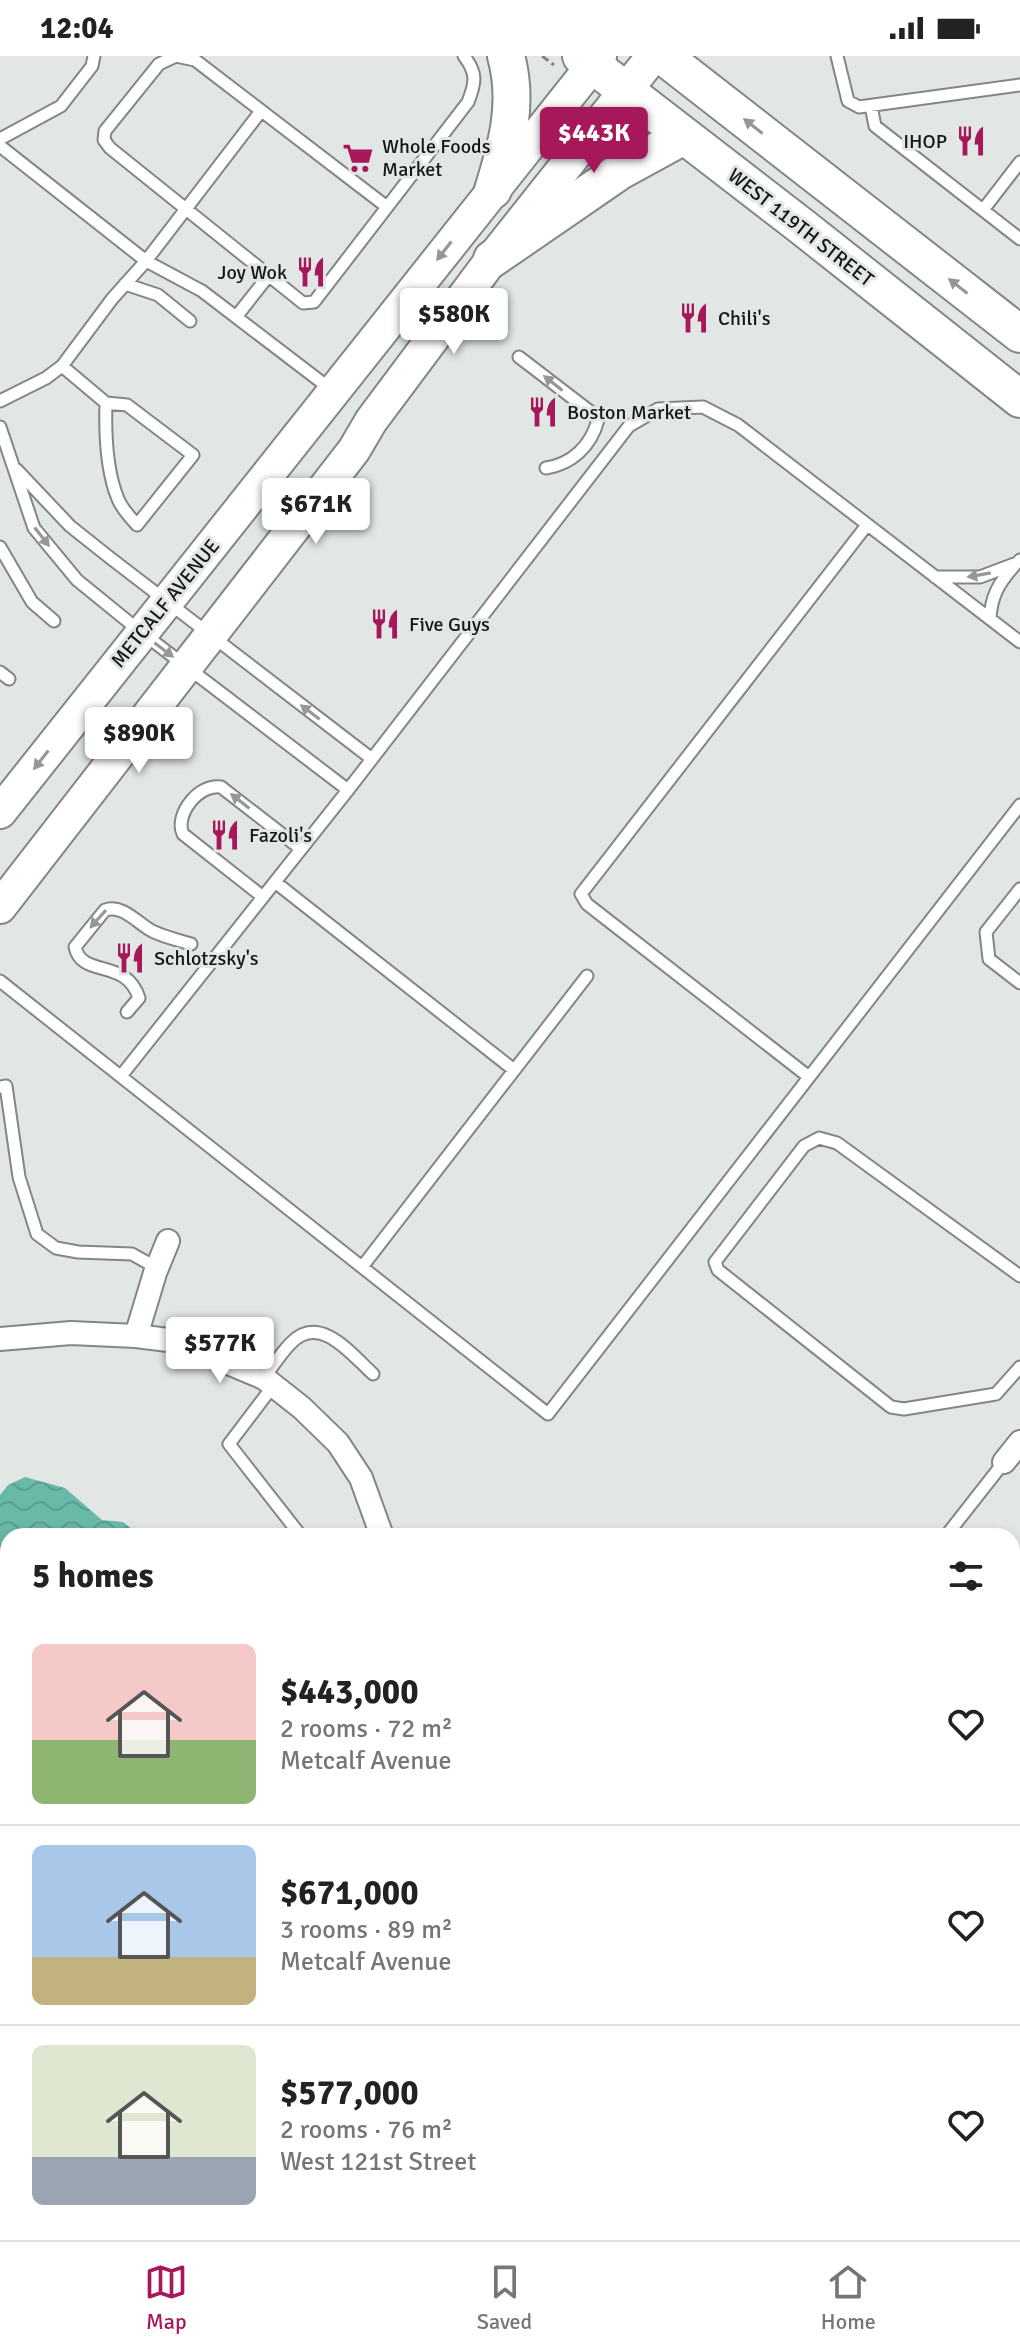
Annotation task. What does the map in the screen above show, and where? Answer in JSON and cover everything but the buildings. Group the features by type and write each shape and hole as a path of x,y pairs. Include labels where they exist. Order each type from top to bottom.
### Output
{"main road":[{"path":"493,190 509,137 513,104 511,73 506,56"},
{"path":"0,907 354,450 371,421 492,259 653,56"},
{"path":"663,56 1020,334"},
{"name":"METCALF AVENUE","path":"0,812 493,190 591,59"},
{"name":"WEST 119TH STREET","path":"591,59 625,90 1020,399"},
{"path":"492,259 620,171 684,136"}],"street":[{"path":"136,1336 168,1241"},
{"path":"0,1339 71,1333 176,1341 268,1382 302,1408 338,1443 361,1478 379,1528"},
{"path":"1004,1462 1020,1442"}],"lane":[{"path":"0,139 61,106 92,66 94,56"},
{"path":"387,207 195,60 176,56 159,64 105,131 104,140 110,148 303,303 314,302 468,102 474,88 474,69 464,56"},
{"path":"837,56 848,101 859,107 1020,85"},
{"path":"871,106 875,126 1020,239"},
{"path":"0,401 46,378 62,366 261,111"},
{"path":"0,146 146,261 202,291 333,391"},
{"path":"983,210 1020,162"},
{"path":"236,317 269,275"},
{"path":"125,284 158,295 190,321"},
{"path":"519,357 598,420 595,432 582,450 556,466 546,468"},
{"path":"62,366 106,403 127,405 193,455 137,525 119,500 111,475 106,403"},
{"path":"983,371 1020,390"},
{"path":"121,1076 348,790 629,426 658,409 703,407 738,425 990,619 1018,637"},
{"path":"0,427 34,528 77,580 348,790"},
{"path":"13,465 70,526 372,759"},
{"path":"809,1077 587,904 581,894 867,525"},
{"path":"0,547 32,602 54,621"},
{"path":"935,577 980,577 1018,561"},
{"path":"990,619 997,585 1018,561"},
{"path":"263,897 183,834 179,826 181,816 201,790 212,785 221,787 301,849"},
{"path":"0,981 548,1414 1020,805"},
{"path":"275,882 514,1070"},
{"path":"1020,889 986,932 989,959 1020,983"},
{"path":"127,1012 139,998 136,987 114,970 90,966 77,956 75,947 105,910 121,910 153,931 191,944"},
{"path":"362,1267 587,976"},
{"path":"0,1087 6,1086 19,1177 37,1234 56,1248 132,1254 157,1268"},
{"path":"1020,1276 837,1143 819,1138 804,1146 715,1262 718,1270 891,1407 904,1409 996,1394 1020,1367"},
{"path":"295,1528 229,1444 291,1342 304,1332 327,1334 373,1374"},
{"path":"952,1528 1004,1462"}],"water":[{"path":"25,1477 65,1488 102,1520 123,1522 131,1528 0,1528 0,1495 8,1485"}],"place":[{"name":"IHOP","path":"971,141"},
{"name":"Whole Foods Market","path":"358,158"},
{"name":"Joy Wok","path":"311,272"},
{"name":"Chili's","path":"694,318"},
{"name":"Boston Market","path":"543,412"},
{"name":"Five Guys","path":"385,624"},
{"name":"Fazoli's","path":"225,835"},
{"name":"Schlotzsky's","path":"130,958"}]}
